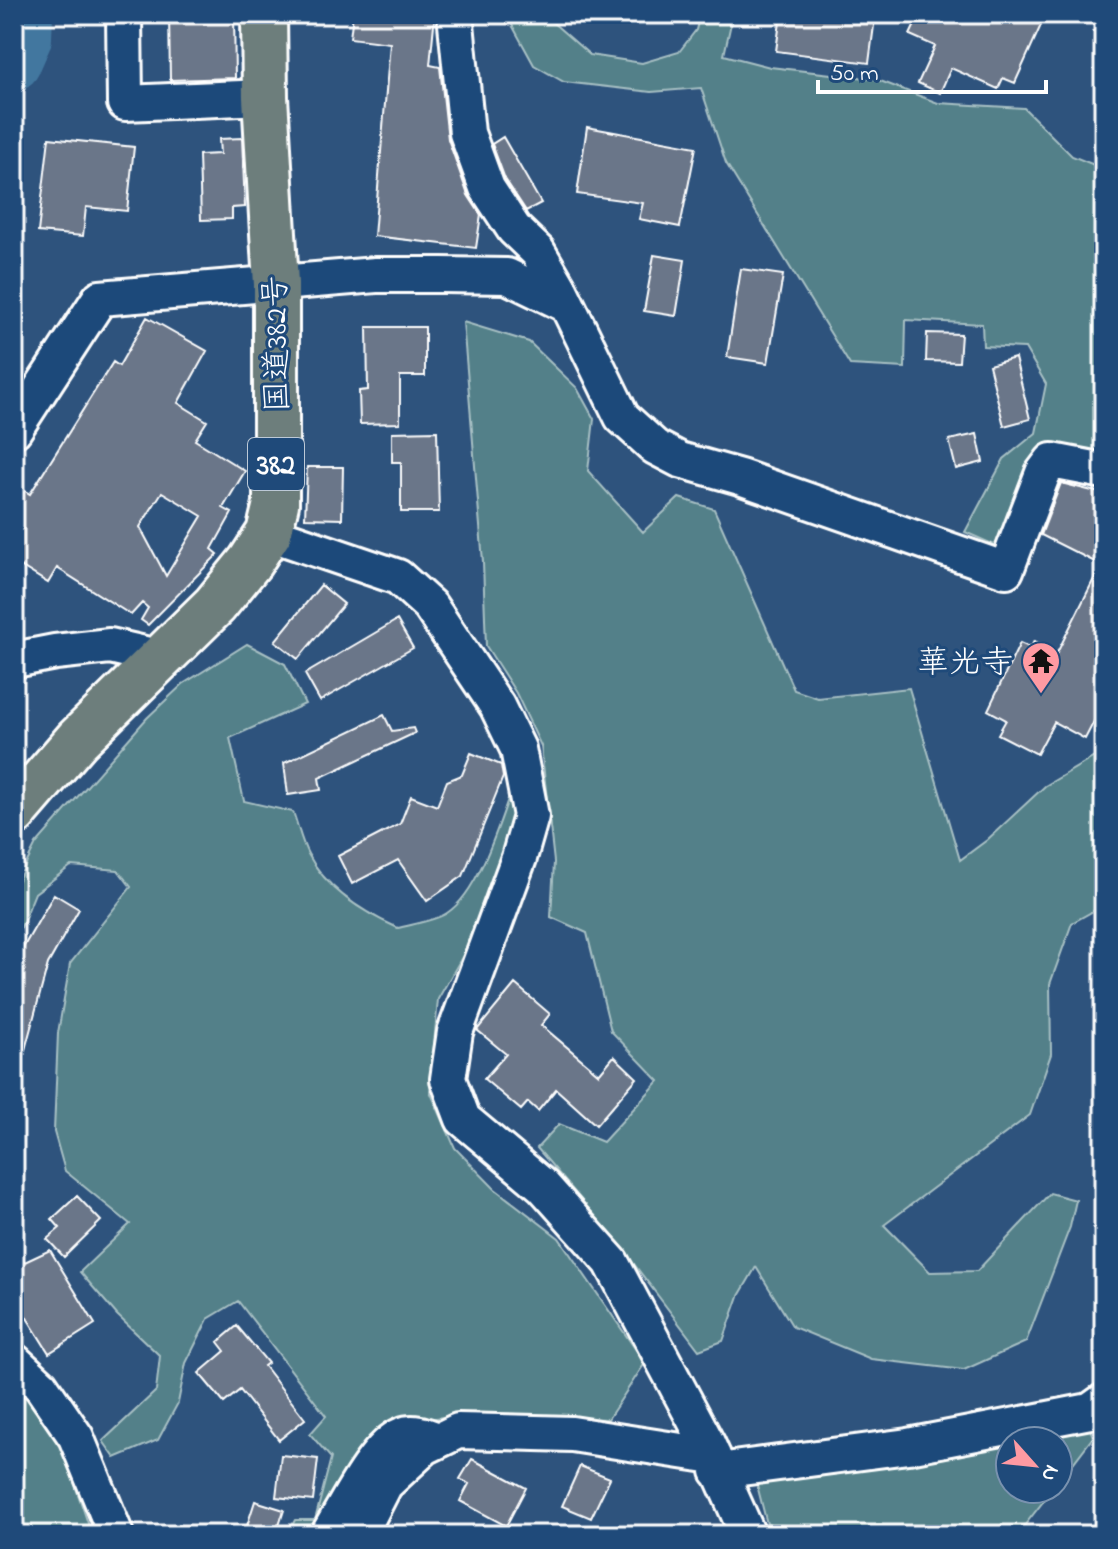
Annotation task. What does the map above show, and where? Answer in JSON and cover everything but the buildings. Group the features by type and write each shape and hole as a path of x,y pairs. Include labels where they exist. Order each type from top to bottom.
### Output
{"highway":[{"name":"国道382号","path":"14,813 77,740 215,605 269,533 276,504 276,284 265,97 264,14"}],"street":[{"path":"124,14 125,103 265,97"},
{"path":"455,14 467,133 487,188 514,229 538,252 622,417 655,447 680,460 785,492 1006,570 1043,473 1052,461 1104,471"},
{"path":"14,430 100,298 376,275 507,276 567,305"},
{"path":"269,533 398,577 430,606 497,706 518,749 531,816 519,858 455,1032 448,1079 463,1119 543,1186 611,1262 716,1464 748,1535"},
{"path":"14,660 110,646 162,658"},
{"path":"14,1361 41,1386 76,1437 116,1535"},
{"path":"359,1535 385,1484 425,1447 458,1431 572,1434 716,1464 908,1446 1090,1411 1104,1401"},
{"path":"328,1535 364,1473 391,1442 403,1434 416,1433 438,1440"}],"green space":[{"path":"506,14 543,14 590,55 642,63 679,52 696,30 700,14 733,14 724,55 770,67 875,79 938,103 1024,108 1072,156 1104,169 1104,462 1071,453 999,547 965,532 1004,459 1036,433 1046,384 1025,348 983,346 982,324 906,320 905,368 850,365 726,163 701,88 651,92 564,82 534,65"},
{"path":"463,322 529,342 577,388 594,419 588,471 643,532 679,498 714,509 794,690 818,698 909,688 960,860 987,840 1045,786 1101,753 1104,746 1104,905 1072,923 1050,984 1051,1054 1030,1115 884,1225 930,1272 977,1271 1050,1193 1076,1200 1070,1227 1026,1342 964,1370 871,1359 793,1327 756,1267 739,1296 723,1341 699,1350 618,1243 537,1148 559,1124 603,1142 659,1081 611,1031 587,933 551,917 554,862 541,746 516,693 486,646 483,562"},
{"path":"247,644 285,664 305,704 230,738 244,801 293,812 316,867 335,889 371,915 398,928 447,913 458,904 477,876 509,796 518,811 485,917 438,999 430,1091 455,1148 495,1189 559,1238 645,1363 608,1419 458,1415 392,1424 349,1535 287,1535 295,1520 315,1520 331,1458 310,1434 326,1416 238,1301 208,1319 186,1363 178,1403 158,1440 115,1458 103,1441 156,1391 160,1356 117,1315 80,1272 130,1224 65,1171 54,1132 58,1033 70,964 131,887 118,870 71,866 35,893 14,945 14,888 36,844 147,718 183,684"},
{"path":"14,1383 32,1399 64,1453 92,1535 14,1535"},
{"path":"1087,1420 1093,1437 1074,1462 1074,1425 1060,1425"},
{"path":"994,1437 994,1505 1040,1505 1017,1535 804,1535 767,1524 756,1481"}],"waterway":[{"path":"14,63 25,38 26,14"}],"place":[{"name":"華光寺","path":"1041,695"}]}
